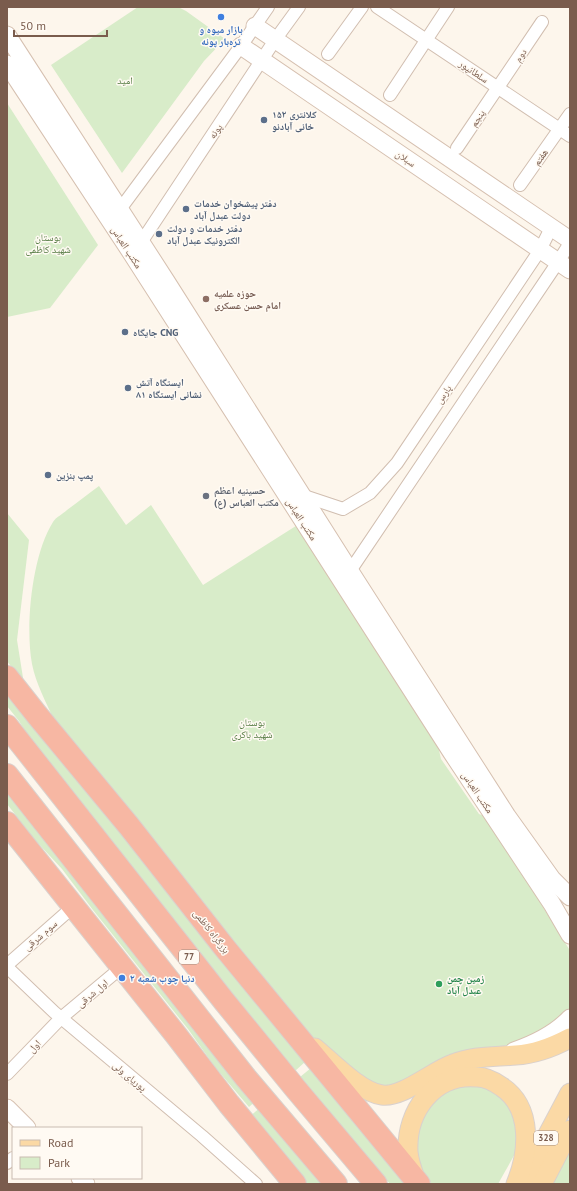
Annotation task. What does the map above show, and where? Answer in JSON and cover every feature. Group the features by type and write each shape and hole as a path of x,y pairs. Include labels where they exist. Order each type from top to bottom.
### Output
{"highway":[{"name":"بزرگراه کاظمی","path":"7,677 287,1024 417,1182"},
{"name":"77","path":"9,727 224,1001 299,1094 376,1184"},
{"path":"7,775 246,1078 336,1184"},
{"path":"10,834 74,906 295,1184"},
{"path":"161,970 162,992 206,1056 211,1080"}],"main road":[{"path":"255,26 570,242"},
{"name":"مکتب العباس","path":"7,35 115,216 345,575 507,816 552,879 569,897"},
{"name":"سبلان","path":"242,46 564,266"},
{"name":"مکتب العباس","path":"7,64 115,216"},
{"name":"مکتب العباس","path":"186,326 301,495 345,575 452,753 552,904 570,936"},
{"path":"497,1056 533,1044 565,1023 570,1018"},
{"path":"287,1024 359,1085 381,1095 393,1095 406,1090 453,1063 467,1059 536,1052 553,1047 570,1038"},
{"path":"417,1182 408,1152 409,1135 414,1116 424,1098 441,1084 460,1078 478,1076 494,1082 508,1091 518,1102 524,1117 524,1156 516,1184"},
{"name":"328","path":"522,1184 570,1093"},
{"path":"7,1108 26,1127"},
{"path":"542,1184 570,1130"},
{"path":"271,1155 284,1184"}],"street":[{"path":"115,216 242,46 268,7"},
{"name":"پونه","path":"136,249 298,7"},
{"path":"328,54 362,7"},
{"name":"سلطانپور","path":"377,7 570,136"},
{"path":"390,95 448,7"},
{"name":"دوم","path":"497,87 542,22"},
{"name":"پنجم","path":"457,148 497,87"},
{"name":"هفتم","path":"520,185 570,114"},
{"name":"پارس","path":"301,495 343,510 370,494 397,463 540,250 551,228"},
{"path":"345,575 564,266 570,242"},
{"path":"397,463 414,476"},
{"name":"سوم شرقی","path":"7,966 74,906"},
{"name":"پوریای ولی","path":"7,966 62,1018 202,1136 256,1184"},
{"name":"اول شرقی","path":"62,1018 122,967"},
{"name":"اول","path":"7,1074 62,1018"}],"green space":[{"name":"امید","path":"138,7 178,7 225,39 204,61 122,173 51,65"},
{"name":"بوستان شهید کاظمی","path":"7,103 98,245 50,308 7,317"},
{"name":"بوستان شهید باکری","path":"99,486 126,525 151,505 203,585 299,524 436,737 441,759 479,814 487,817 569,949 570,1010 540,1035 489,1050 398,1089 377,1089 310,1038 54,720 39,686 32,664 29,630 32,591 40,553 54,520"},
{"path":"7,513 29,540 17,640 24,684 7,661"},
{"path":"7,689 305,1062 295,1071 36,748 19,721 7,706"},
{"path":"7,787 258,1099 249,1107 215,1067 188,1029 62,869 36,841 7,804"},
{"path":"311,1068 408,1184 390,1184 300,1077"},
{"path":"477,1084 506,1097 519,1123 516,1152 498,1184 432,1184 417,1167 417,1128 437,1096 456,1086"},
{"path":"260,1108 323,1184 305,1184 250,1116"},
{"path":"570,1143 570,1184 548,1184"}],"place":[{"name":"بازار میوه و تره‌بار پونه","path":"221,17"},
{"name":"کلانتری ۱۵۲ خانی آبادنو","path":"264,120"},
{"name":"دفتر پیشخوان خدمات دولت عبدل آباد","path":"186,209"},
{"name":"دفتر خدمات و دولت الکترونیک عبدل آباد","path":"159,234"},
{"name":"حوزه علمیه امام حسن عسکری","path":"206,299"},
{"name":"جایگاه CNG","path":"125,332"},
{"name":"ایستگاه آتش نشانی ایستگاه ۸۱","path":"128,388"},
{"name":"پمپ بنزین","path":"48,475"},
{"name":"حسینیه اعظم مکتب العباس (ع)","path":"206,496"},
{"name":"دنیا چوب شعبه ۲","path":"122,978"},
{"name":"زمین چمن عبدل آباد","path":"439,984"}]}
